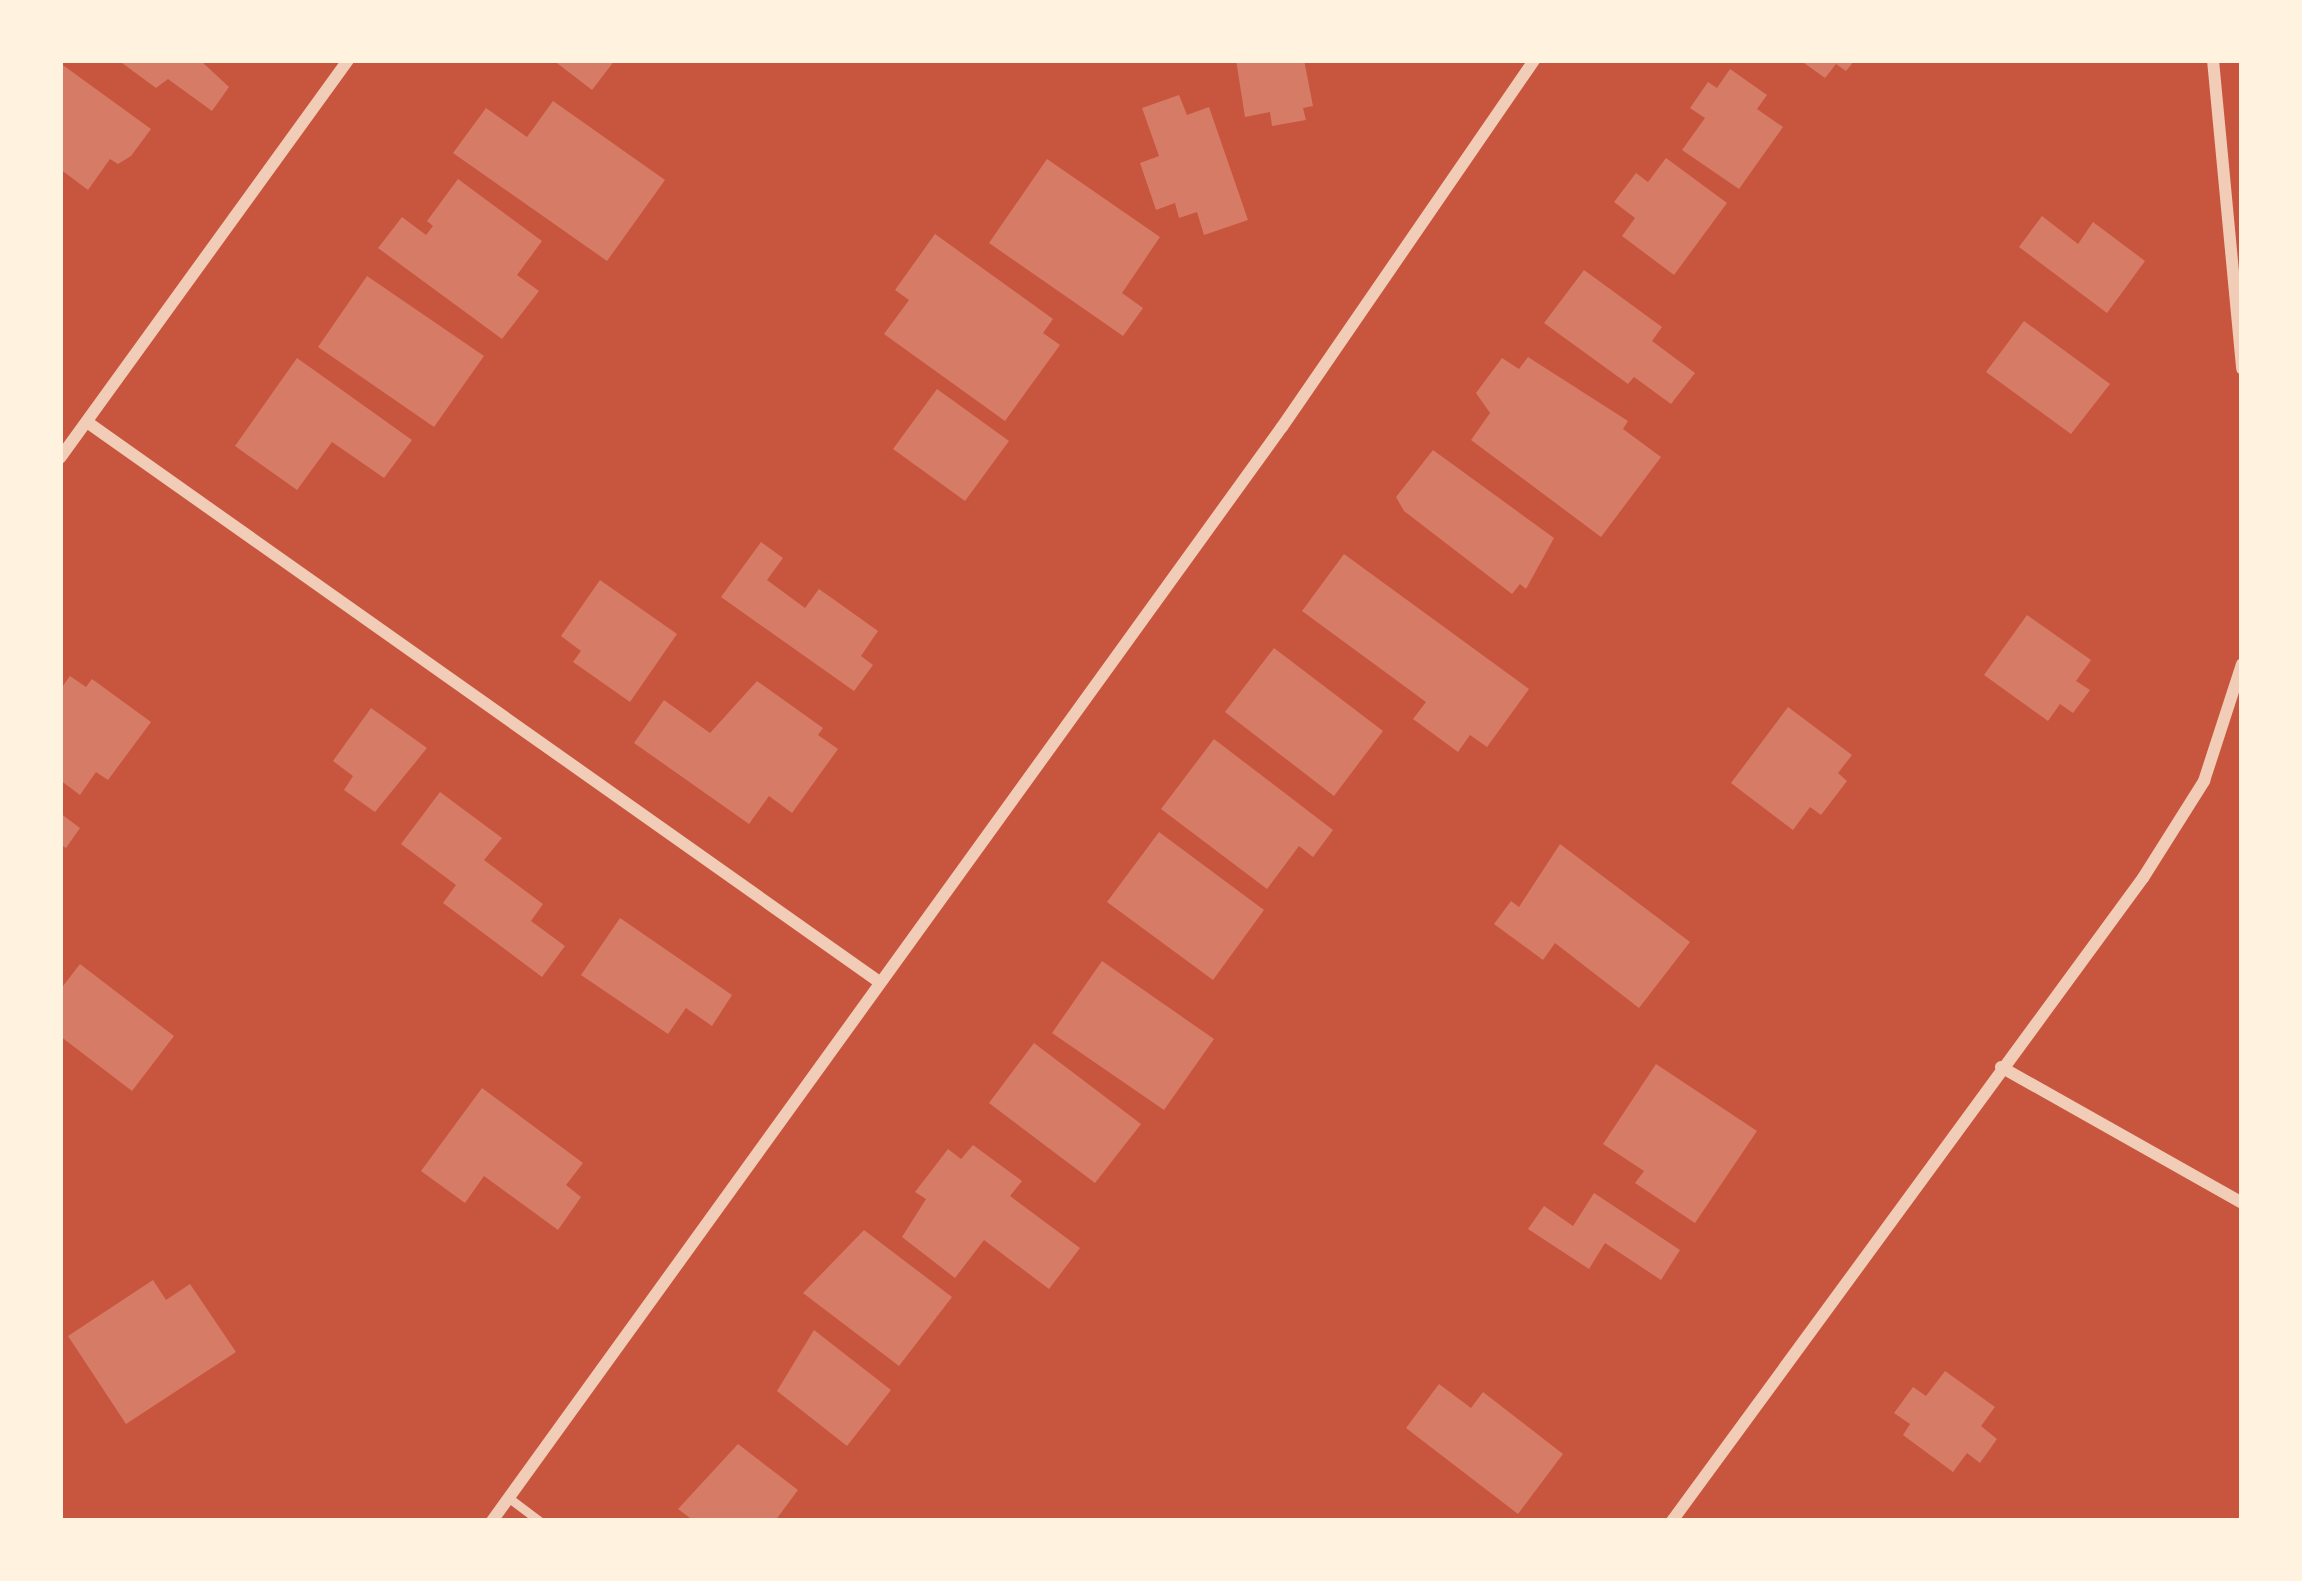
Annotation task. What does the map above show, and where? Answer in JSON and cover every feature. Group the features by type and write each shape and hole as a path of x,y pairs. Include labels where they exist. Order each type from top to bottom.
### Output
{"street":[{"path":"60,458 348,60"},
{"path":"492,1521 1282,427 1534,60"},
{"path":"2213,60 2242,369"},
{"path":"87,422 878,981"},
{"path":"1672,1521 2143,878 2204,782 2242,664"},
{"path":"2001,1067 2242,1203"}],"lane":[{"path":"509,1498 540,1521"}],"building":[{"path":"118,60 200,60 229,87 212,111 168,79 156,88"},
{"path":"553,60 615,60 592,90"},
{"path":"1236,60 1304,60 1313,106 1303,108 1306,120 1272,126 1270,112 1245,117"},
{"path":"1800,60 1855,60 1846,71 1836,64 1825,78"},
{"path":"60,63 151,129 131,156 118,164 110,159 88,190 60,169"},
{"path":"1730,69 1767,95 1757,109 1783,127 1739,189 1682,150 1705,118 1690,108 1708,82 1717,88"},
{"path":"1179,95 1187,115 1209,107 1248,220 1204,235 1197,212 1179,218 1175,203 1156,210 1140,163 1159,156 1142,108"},
{"path":"553,101 665,180 607,261 453,153 486,108 527,137"},
{"path":"1666,158 1727,203 1674,275 1622,236 1635,218 1614,202 1636,173 1648,182"},
{"path":"1047,159 1160,237 1122,293 1143,308 1123,336 989,243"},
{"path":"458,179 542,241 517,275 539,291 502,339 378,248 402,217 426,235 433,226 427,221"},
{"path":"2042,216 2078,244 2093,222 2145,261 2107,313 2019,247"},
{"path":"935,234 1053,319 1043,333 1060,345 1005,421 884,334 909,300 895,290"},
{"path":"1584,270 1662,327 1652,341 1695,373 1671,404 1634,377 1628,384 1544,323"},
{"path":"367,276 484,356 434,427 318,347"},
{"path":"2024,321 2110,384 2071,434 1986,372"},
{"path":"1528,357 1628,421 1623,429 1661,457 1601,537 1471,440 1490,413 1476,393 1502,358 1519,369"},
{"path":"297,358 412,440 384,478 332,442 297,490 235,446"},
{"path":"937,389 1009,441 965,501 893,449"},
{"path":"1433,450 1554,538 1526,589 1520,584 1512,594 1404,511 1396,497"},
{"path":"761,542 783,558 767,580 805,608 819,589 878,631 861,656 873,665 854,691 721,597"},
{"path":"1344,554 1529,689 1487,747 1470,735 1458,752 1413,719 1426,702 1302,611"},
{"path":"600,580 677,634 630,702 573,662 581,651 561,636"},
{"path":"2027,615 2091,660 2076,681 2090,690 2073,713 2060,704 2048,721 1984,675"},
{"path":"1274,648 1383,731 1334,796 1225,712"},
{"path":"70,676 86,687 92,679 151,722 108,780 96,772 80,795 60,780 60,690"},
{"path":"757,681 823,728 818,735 838,749 792,813 769,796 749,824 634,743 664,700 710,733"},
{"path":"1788,707 1852,755 1838,773 1847,781 1821,815 1810,807 1793,830 1731,783"},
{"path":"371,708 427,748 375,812 344,790 353,776 333,761"},
{"path":"1214,739 1333,830 1313,857 1299,846 1267,889 1161,809"},
{"path":"440,792 502,838 484,860 543,904 531,921 565,946 542,977 443,903 456,885 401,844"},
{"path":"60,813 80,828 66,848 60,844"},
{"path":"1159,832 1264,910 1213,980 1107,902"},
{"path":"1560,844 1690,942 1639,1008 1555,943 1543,960 1494,924 1511,901 1519,907"},
{"path":"620,918 732,995 712,1026 686,1008 668,1034 581,975"},
{"path":"1102,961 1214,1039 1164,1110 1052,1033"},
{"path":"80,964 174,1036 132,1091 60,1036 60,990"},
{"path":"1034,1043 1141,1124 1095,1183 989,1103"},
{"path":"1656,1064 1757,1131 1695,1223 1635,1183 1644,1171 1603,1144"},
{"path":"482,1088 583,1163 566,1185 581,1197 558,1230 484,1176 465,1203 421,1171"},
{"path":"973,1145 1022,1181 1010,1196 1080,1248 1049,1289 984,1240 955,1278 902,1237 926,1199 915,1192 948,1149 961,1159"},
{"path":"1594,1193 1680,1250 1661,1280 1605,1243 1589,1269 1528,1229 1544,1206 1573,1226"},
{"path":"864,1230 952,1297 899,1366 803,1293"},
{"path":"153,1280 166,1300 190,1284 236,1352 126,1424 68,1336"},
{"path":"814,1330 891,1390 847,1446 777,1391"},
{"path":"1945,1371 1995,1407 1981,1426 1997,1439 1980,1463 1967,1453 1953,1472 1903,1435 1910,1424 1894,1413 1913,1387 1926,1396"},
{"path":"1439,1384 1471,1408 1483,1392 1563,1454 1518,1514 1406,1428"},
{"path":"738,1444 798,1490 775,1521 694,1521 678,1509"}]}
